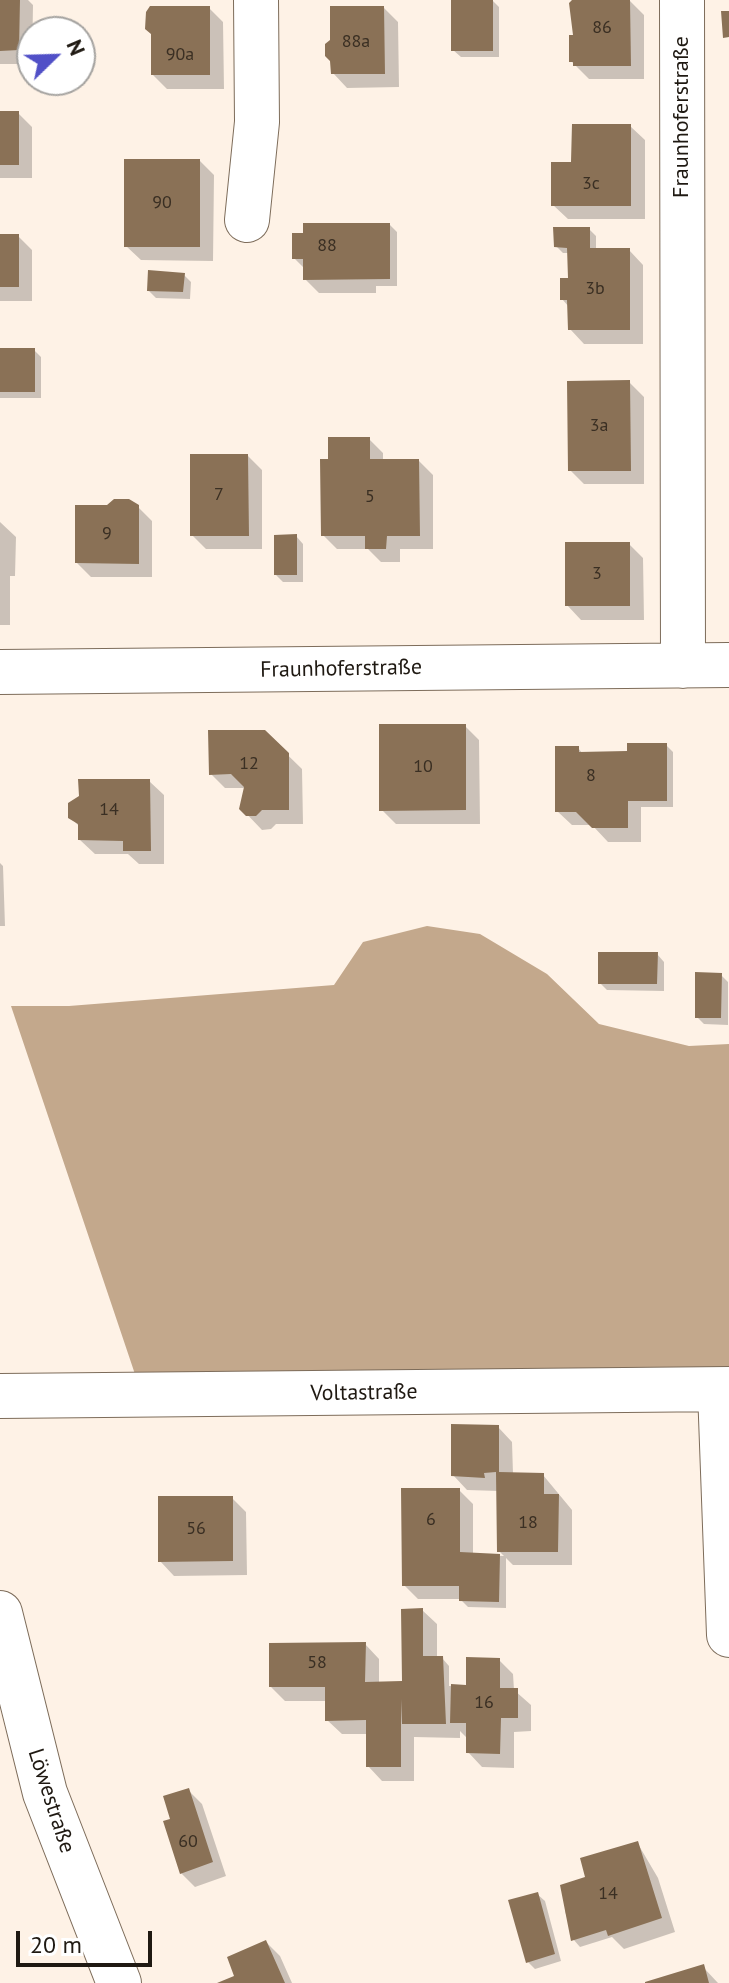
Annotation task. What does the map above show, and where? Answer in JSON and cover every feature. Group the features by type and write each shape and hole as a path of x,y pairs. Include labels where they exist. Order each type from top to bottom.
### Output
{"street":[{"path":"247,220 257,122 256,0"},
{"name":"Fraunhoferstraße","path":"682,0 683,666"},
{"name":"Fraunhoferstraße","path":"0,672 729,665"},
{"path":"725,1390 729,1635"},
{"name":"Voltastraße","path":"0,1396 725,1390"},
{"name":"Löwestraße","path":"0,1613 45,1793 119,1983"}],"shaded area":[{"path":"427,926 480,934 547,974 599,1024 689,1046 729,1044 729,1384 140,1389 11,1006 69,1006 334,985 363,942"}],"building":[{"path":"0,0 20,0 20,16 16,16 16,50 0,51"},
{"path":"451,0 493,0 493,51 451,51"},
{"path":"572,0 630,0 631,66 573,66 573,62 569,62 569,35 573,35 569,3"},
{"path":"150,6 210,6 210,75 151,75 151,34 145,29 146,12"},
{"path":"330,6 384,6 385,74 331,74 330,61 325,56 325,44 330,40"},
{"path":"721,11 729,11 729,37 723,38"},
{"path":"0,111 19,111 19,165 0,165"},
{"path":"572,124 631,124 631,206 551,206 551,162 571,162"},
{"path":"124,159 200,159 200,247 124,247"},
{"path":"303,223 390,223 390,279 303,280 303,259 292,259 292,233 303,233"},
{"path":"553,227 590,227 590,248 630,248 630,330 568,330 567,300 560,300 560,278 568,278 567,248 554,247"},
{"path":"0,234 19,234 19,287 0,287"},
{"path":"148,270 185,273 183,292 147,291"},
{"path":"0,348 35,348 35,392 0,392"},
{"path":"630,380 631,471 568,471 567,381"},
{"path":"328,437 370,437 370,459 419,459 420,536 387,536 386,549 365,549 365,536 321,536 320,459 328,459"},
{"path":"190,454 248,454 249,536 190,536"},
{"path":"114,499 129,499 139,505 139,564 75,563 75,505 107,505"},
{"path":"297,534 297,575 274,575 274,535"},
{"path":"565,542 630,542 630,606 565,606"},
{"path":"379,724 466,724 466,810 379,811"},
{"path":"208,730 265,730 289,753 289,810 262,810 256,816 246,816 239,809 244,787 231,774 209,775"},
{"path":"627,743 667,743 667,801 628,801 628,828 592,828 576,812 555,812 555,746 579,746 579,752 627,751"},
{"path":"78,779 150,779 151,851 123,851 123,841 78,840 78,824 68,818 68,803 79,796"},
{"path":"598,952 658,952 657,984 598,984"},
{"path":"695,972 722,973 721,1018 695,1018"},
{"path":"451,1424 499,1425 499,1472 544,1473 544,1494 559,1494 558,1552 497,1552 496,1472 484,1473 485,1478 451,1476"},
{"path":"401,1488 460,1488 460,1552 500,1554 499,1602 459,1601 459,1586 402,1586"},
{"path":"158,1496 233,1496 233,1561 158,1562"},
{"path":"423,1608 423,1656 443,1656 446,1724 402,1724 401,1699 401,1767 366,1767 366,1720 325,1721 325,1687 269,1687 269,1643 366,1642 365,1682 402,1681 401,1609"},
{"path":"466,1657 500,1658 500,1688 518,1688 518,1718 501,1718 500,1754 466,1753 466,1723 450,1723 451,1684 466,1685"},
{"path":"189,1788 213,1862 180,1874 163,1821 170,1819 163,1796"},
{"path":"638,1841 662,1918 608,1936 606,1930 571,1941 560,1885 585,1877 580,1858"},
{"path":"538,1892 555,1954 526,1963 508,1900"},
{"path":"266,1940 285,1983 217,1983 234,1976 227,1957"},
{"path":"704,1964 709,1983 645,1983 645,1982"}]}
